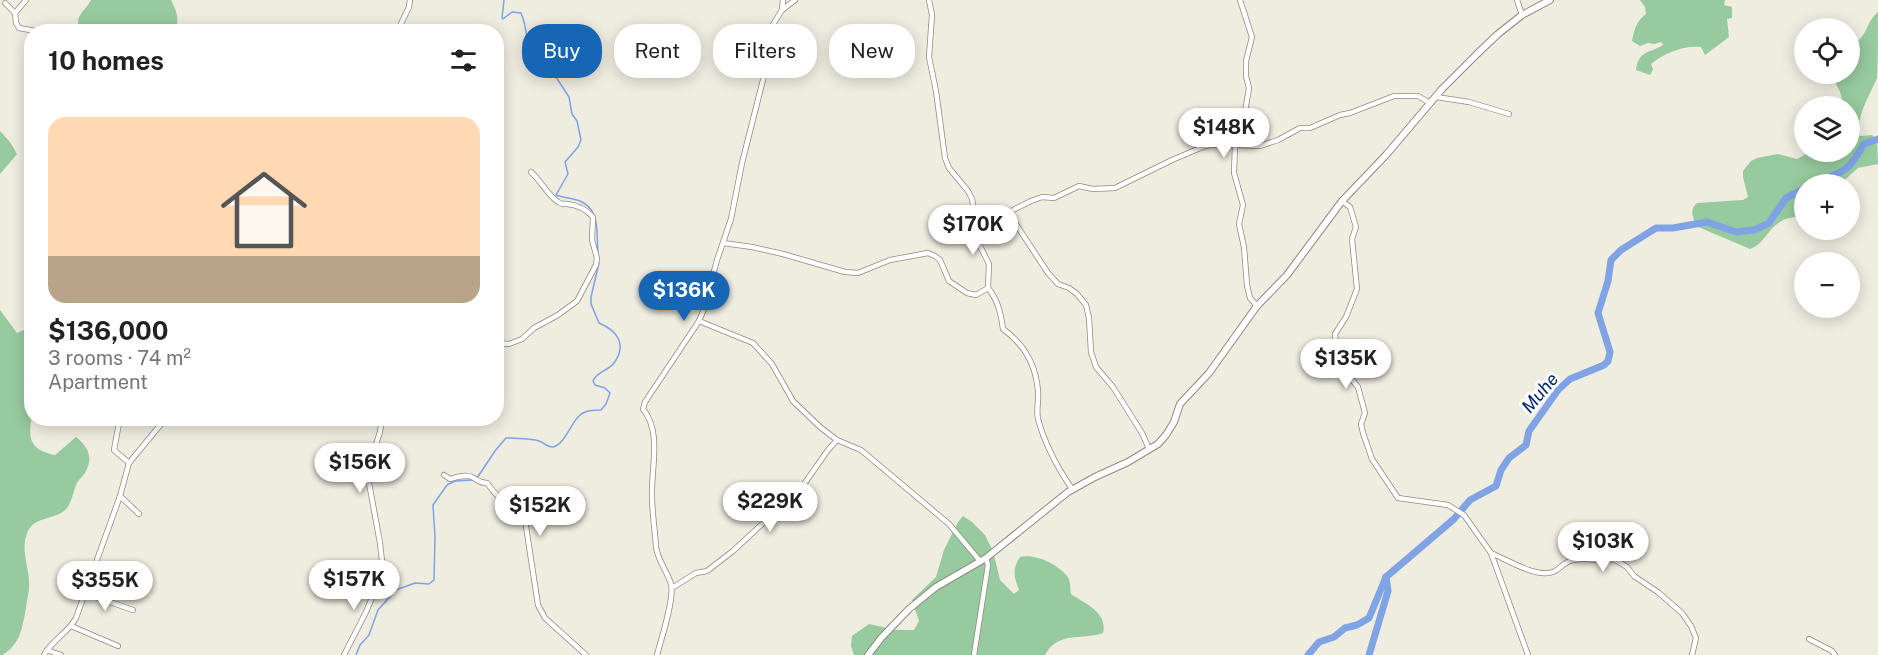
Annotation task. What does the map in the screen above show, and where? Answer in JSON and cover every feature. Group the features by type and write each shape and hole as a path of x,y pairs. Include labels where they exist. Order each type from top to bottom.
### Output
{"main road":[{"path":"868,655 909,609 936,587 983,560 1072,489 1128,462 1166,435 1174,422 1180,404 1209,373 1257,306 1287,274 1342,201 1476,54 1522,15 1550,0"}],"street":[{"path":"15,13 26,0"},
{"path":"401,24 410,7 410,0"},
{"path":"782,10 783,0"},
{"path":"657,655 671,601 672,588 657,555 652,497 653,429 650,418 643,409 645,402 699,321 704,309 731,219 742,163 766,68 769,30 782,10 795,0"},
{"path":"929,0 932,15 929,57 945,158 949,168 972,199 980,246 989,264 988,288 994,295 1000,311 1003,329 1015,338 1033,365 1038,392 1038,418 1047,447 1072,489"},
{"path":"1240,0 1252,38 1246,61 1249,88 1235,145 1234,173 1243,206 1239,224 1244,247 1247,285 1250,298 1257,306"},
{"path":"1517,0 1522,15"},
{"path":"5,3 15,13 19,28 24,29"},
{"path":"977,219 997,218 1042,197 1054,198 1079,186 1093,189 1115,188 1192,150 1218,144 1260,146 1278,140 1300,128 1310,128 1394,96 1418,96 1430,103"},
{"path":"1436,97 1469,102 1509,114"},
{"path":"504,344 522,339 534,328 577,301 596,265 597,258 592,240 593,218 586,210 576,205 560,204 531,172"},
{"path":"1342,201 1350,207 1356,227 1352,239 1357,289 1346,317 1335,334 1336,345 1349,376 1358,387 1365,413 1361,424 1372,459 1398,498 1448,505 1461,513 1491,553 1528,655"},
{"path":"1008,212 1048,273 1058,284 1069,288 1086,305 1091,352 1096,367 1113,387 1142,433 1149,449"},
{"path":"723,243 752,247 845,272 858,273 890,260 928,253 940,260 949,281 967,293 976,295 988,288"},
{"path":"699,321 753,343 772,364 793,400 820,427 837,440 861,450 949,524 983,560 987,565 974,655"},
{"path":"118,426 114,450 129,464"},
{"path":"60,655 45,652 71,626 80,609 129,464 160,426"},
{"path":"344,655 366,612 383,571 368,472 381,426"},
{"path":"672,588 696,573 707,571 734,551 802,487 837,440"},
{"path":"444,475 450,479 470,476 480,483 487,483 500,498 513,503 519,509 525,520 538,605 544,618 586,655"},
{"path":"120,496 139,514"},
{"path":"1491,553 1539,574 1554,572 1563,563 1574,560 1589,559 1603,562 1614,559 1627,567 1634,576 1682,613 1692,626 1696,638 1692,655"},
{"path":"84,592 133,610"},
{"path":"71,626 118,646"},
{"path":"1809,639 1832,651 1835,655"}],"green space":[{"path":"91,0 171,0 177,16 177,24 78,24 81,14"},
{"path":"1640,0 1725,0 1724,5 1732,7 1732,18 1727,19 1729,37 1705,55 1701,47 1688,47 1668,53 1651,64 1653,69 1650,75 1636,70 1639,59 1645,53 1663,45 1661,42 1640,46 1632,41 1636,26 1646,14 1645,7"},
{"path":"1878,12 1877,78 1860,121 1860,96 1841,96 1836,84 1860,84 1860,39"},
{"path":"0,131 17,154 0,174"},
{"path":"1872,135 1877,140 1878,164 1858,168 1851,174 1794,174 1794,217 1780,222 1755,247 1750,249 1696,226 1692,211 1697,203 1743,200 1748,197 1743,171 1751,161 1757,158 1778,154 1794,158 1794,162 1860,162 1860,136"},
{"path":"0,310 17,333 24,330 24,426 30,426 31,438 35,445 42,451 55,455 76,437 84,445 89,462 66,509 57,515 40,520 28,531 25,550 29,588 23,622 17,641 8,651 0,655"},
{"path":"963,516 985,535 993,551 1000,580 1014,594 1019,590 1015,573 1020,557 1045,560 1058,567 1067,576 1071,594 1099,614 1104,626 1103,633 1064,639 1051,647 1045,655 854,655 851,646 852,636 869,624 896,630 914,630 919,621 912,600 936,577 944,550"}],"waterway":[{"path":"504,0 503,19 512,12 521,13 534,70 545,70 554,74 569,97 581,140 565,162 568,174 556,195 580,201 591,210 596,223 598,252"},
{"name":"Muhe","path":"1835,174 1853,162 1864,144 1878,139"},
{"name":"Muhe","path":"1308,655 1319,642 1334,637 1345,628 1357,625 1369,618 1386,577 1454,519 1470,500 1496,486 1501,470 1509,458 1526,445 1529,431 1558,390 1570,379 1604,365 1608,361 1610,352 1598,313 1608,281 1611,260 1621,250 1656,228 1673,228 1707,222 1736,232 1754,230 1769,223 1786,198 1794,194"},
{"path":"477,478 506,438 533,440 550,447 556,446 564,439 581,414 601,410 606,404 610,393 605,388 595,385 593,381 597,375 614,363 620,345 616,334 599,323 591,304 599,263"},
{"path":"356,655 360,645 369,635 378,610 396,590 415,583 429,584 434,580 433,505 447,485 455,481 472,480"},
{"path":"1369,655 1388,591 1386,577"}]}
